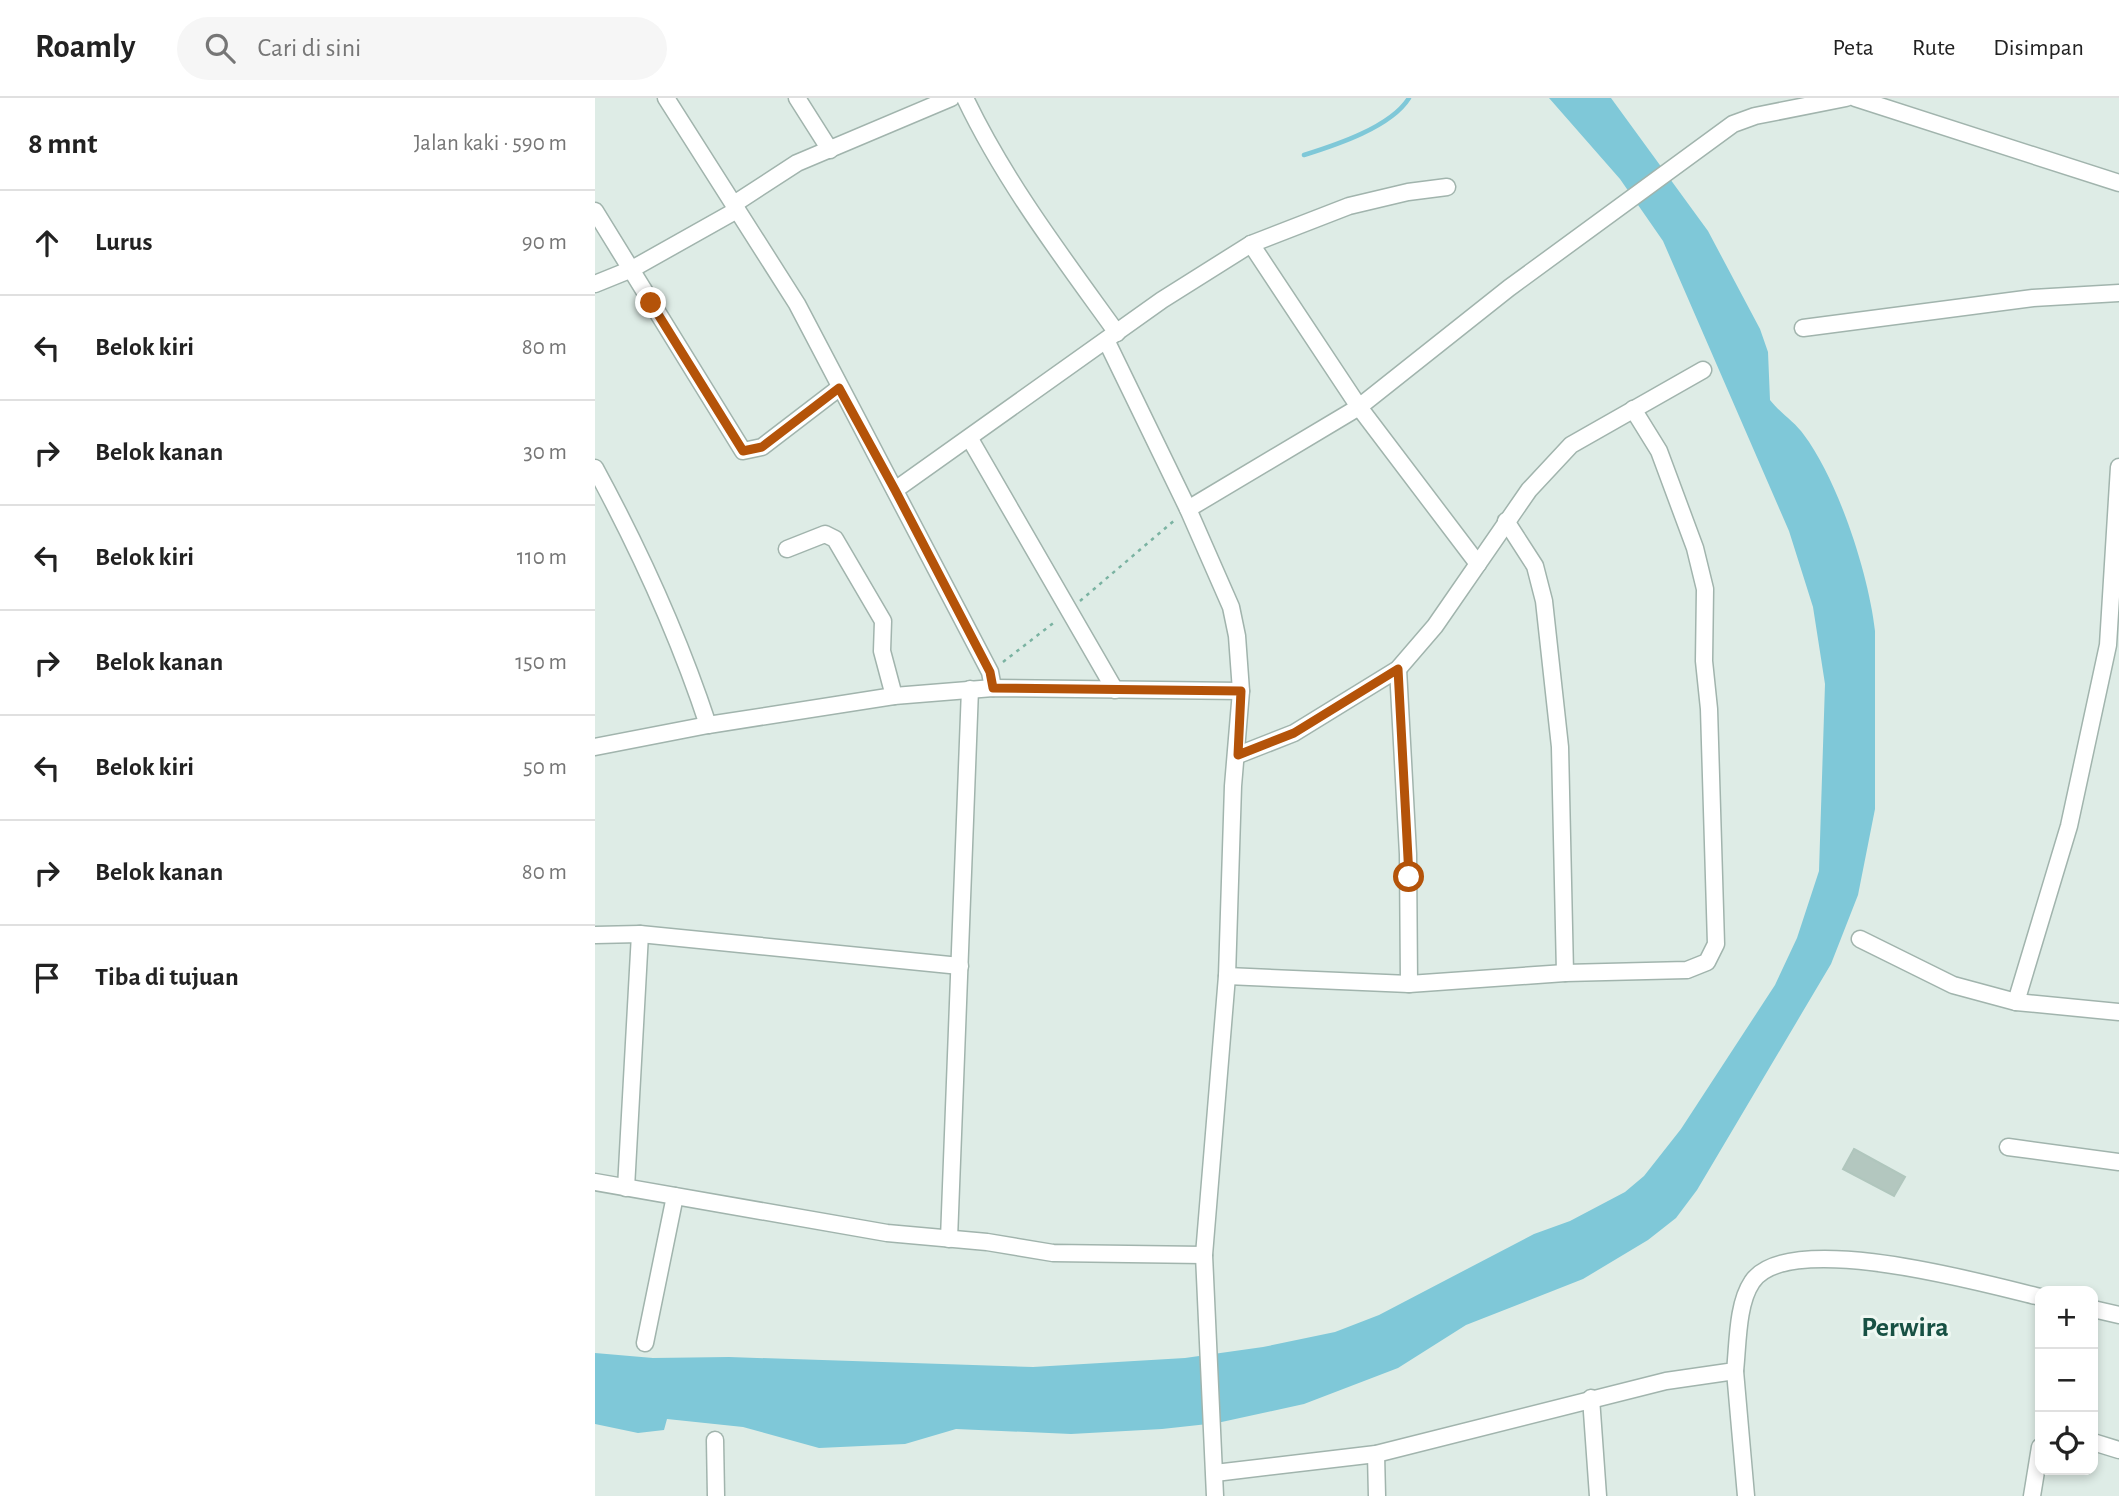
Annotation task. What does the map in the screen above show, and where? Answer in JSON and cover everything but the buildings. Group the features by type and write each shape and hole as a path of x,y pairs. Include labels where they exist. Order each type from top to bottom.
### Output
{"street":[{"path":"666,98 797,304 991,680"},
{"path":"797,98 830,150"},
{"path":"595,284 632,269 735,207 797,163 951,98"},
{"path":"965,98 980,128 1112,337 1231,607 1237,636 1241,691 1238,755 1233,786 1227,976 1204,1255 1215,1496"},
{"path":"1188,509 1359,407 1609,215 1733,124 1755,116 1846,98"},
{"path":"1855,98 2119,183"},
{"path":"895,490 1112,337 1251,244 1349,206 1408,192 1447,187"},
{"path":"595,211 743,451 762,447 839,388"},
{"path":"1251,244 1359,407 1478,564"},
{"path":"1803,328 2033,298 2119,293"},
{"path":"1238,755 1294,733 1398,669 1434,626 1506,521 1571,445 1703,370"},
{"path":"1227,976 1409,984 1565,973 1687,970 1707,962 1716,944 1709,709 1704,661 1705,589 1695,548 1659,451 1633,409"},
{"path":"970,439 1115,690"},
{"path":"2015,1002 2047,905 2088,747 2108,645 2115,568 2119,467"},
{"path":"595,468 648,568 684,652 708,724"},
{"path":"1506,521 1535,566 1544,601 1560,747 1565,973"},
{"path":"787,548 825,534 835,539 883,621 882,651 894,696"},
{"path":"1398,669 1408,865 1409,984"},
{"path":"595,747 708,724 894,696 970,689 991,680 1115,690 1241,691"},
{"path":"949,1239 970,689"},
{"path":"595,935 640,934 960,965"},
{"path":"626,1188 640,934"},
{"path":"1860,939 1953,985 2015,1002 2119,1013"},
{"path":"2008,1147 2119,1162"},
{"path":"595,1182 887,1233 1076,1255 1204,1255"},
{"path":"645,1343 675,1196"},
{"path":"1746,1496 1735,1371 1742,1316 1750,1284 1761,1271 1781,1263 1834,1259 1900,1264 2035,1296"},
{"path":"2098,1310 2119,1315"},
{"path":"1215,1473 1376,1454 1591,1398 1665,1381 1735,1371"},
{"path":"1591,1398 1598,1496"},
{"path":"716,1440 716,1496"},
{"path":"2098,1444 2119,1450"},
{"path":"1376,1454 1377,1496"},
{"path":"2032,1496 2035,1475"}],"path":[{"path":"991,680 1188,509"}],"water":[{"path":"1549,98 1611,98 1708,231 1760,329 1768,352 1770,400 1804,435 1817,454 1840,502 1859,556 1872,608 1875,631 1875,809 1858,895 1831,964 1697,1190 1676,1218 1648,1240 1583,1279 1466,1325 1398,1368 1304,1404 1217,1423 1071,1434 956,1429 905,1444 819,1448 743,1427 667,1419 664,1430 638,1433 595,1424 595,1353 653,1358 729,1357 1033,1367 1185,1358 1263,1347 1335,1332 1379,1315 1534,1234 1570,1221 1625,1192 1644,1176 1681,1129 1775,985 1797,938 1819,871 1825,684 1813,607 1789,531 1663,241 1620,179"}],"waterway":[{"path":"1304,155 1362,134 1389,118 1409,98"}],"district":[{"name":"Perwira","path":"1905,1326"}],"route":[{"path":"651,303 743,451 755,451 762,447 839,388 990,672 993,688 1241,691 1238,755 1294,733 1398,669 1409,877"}]}
